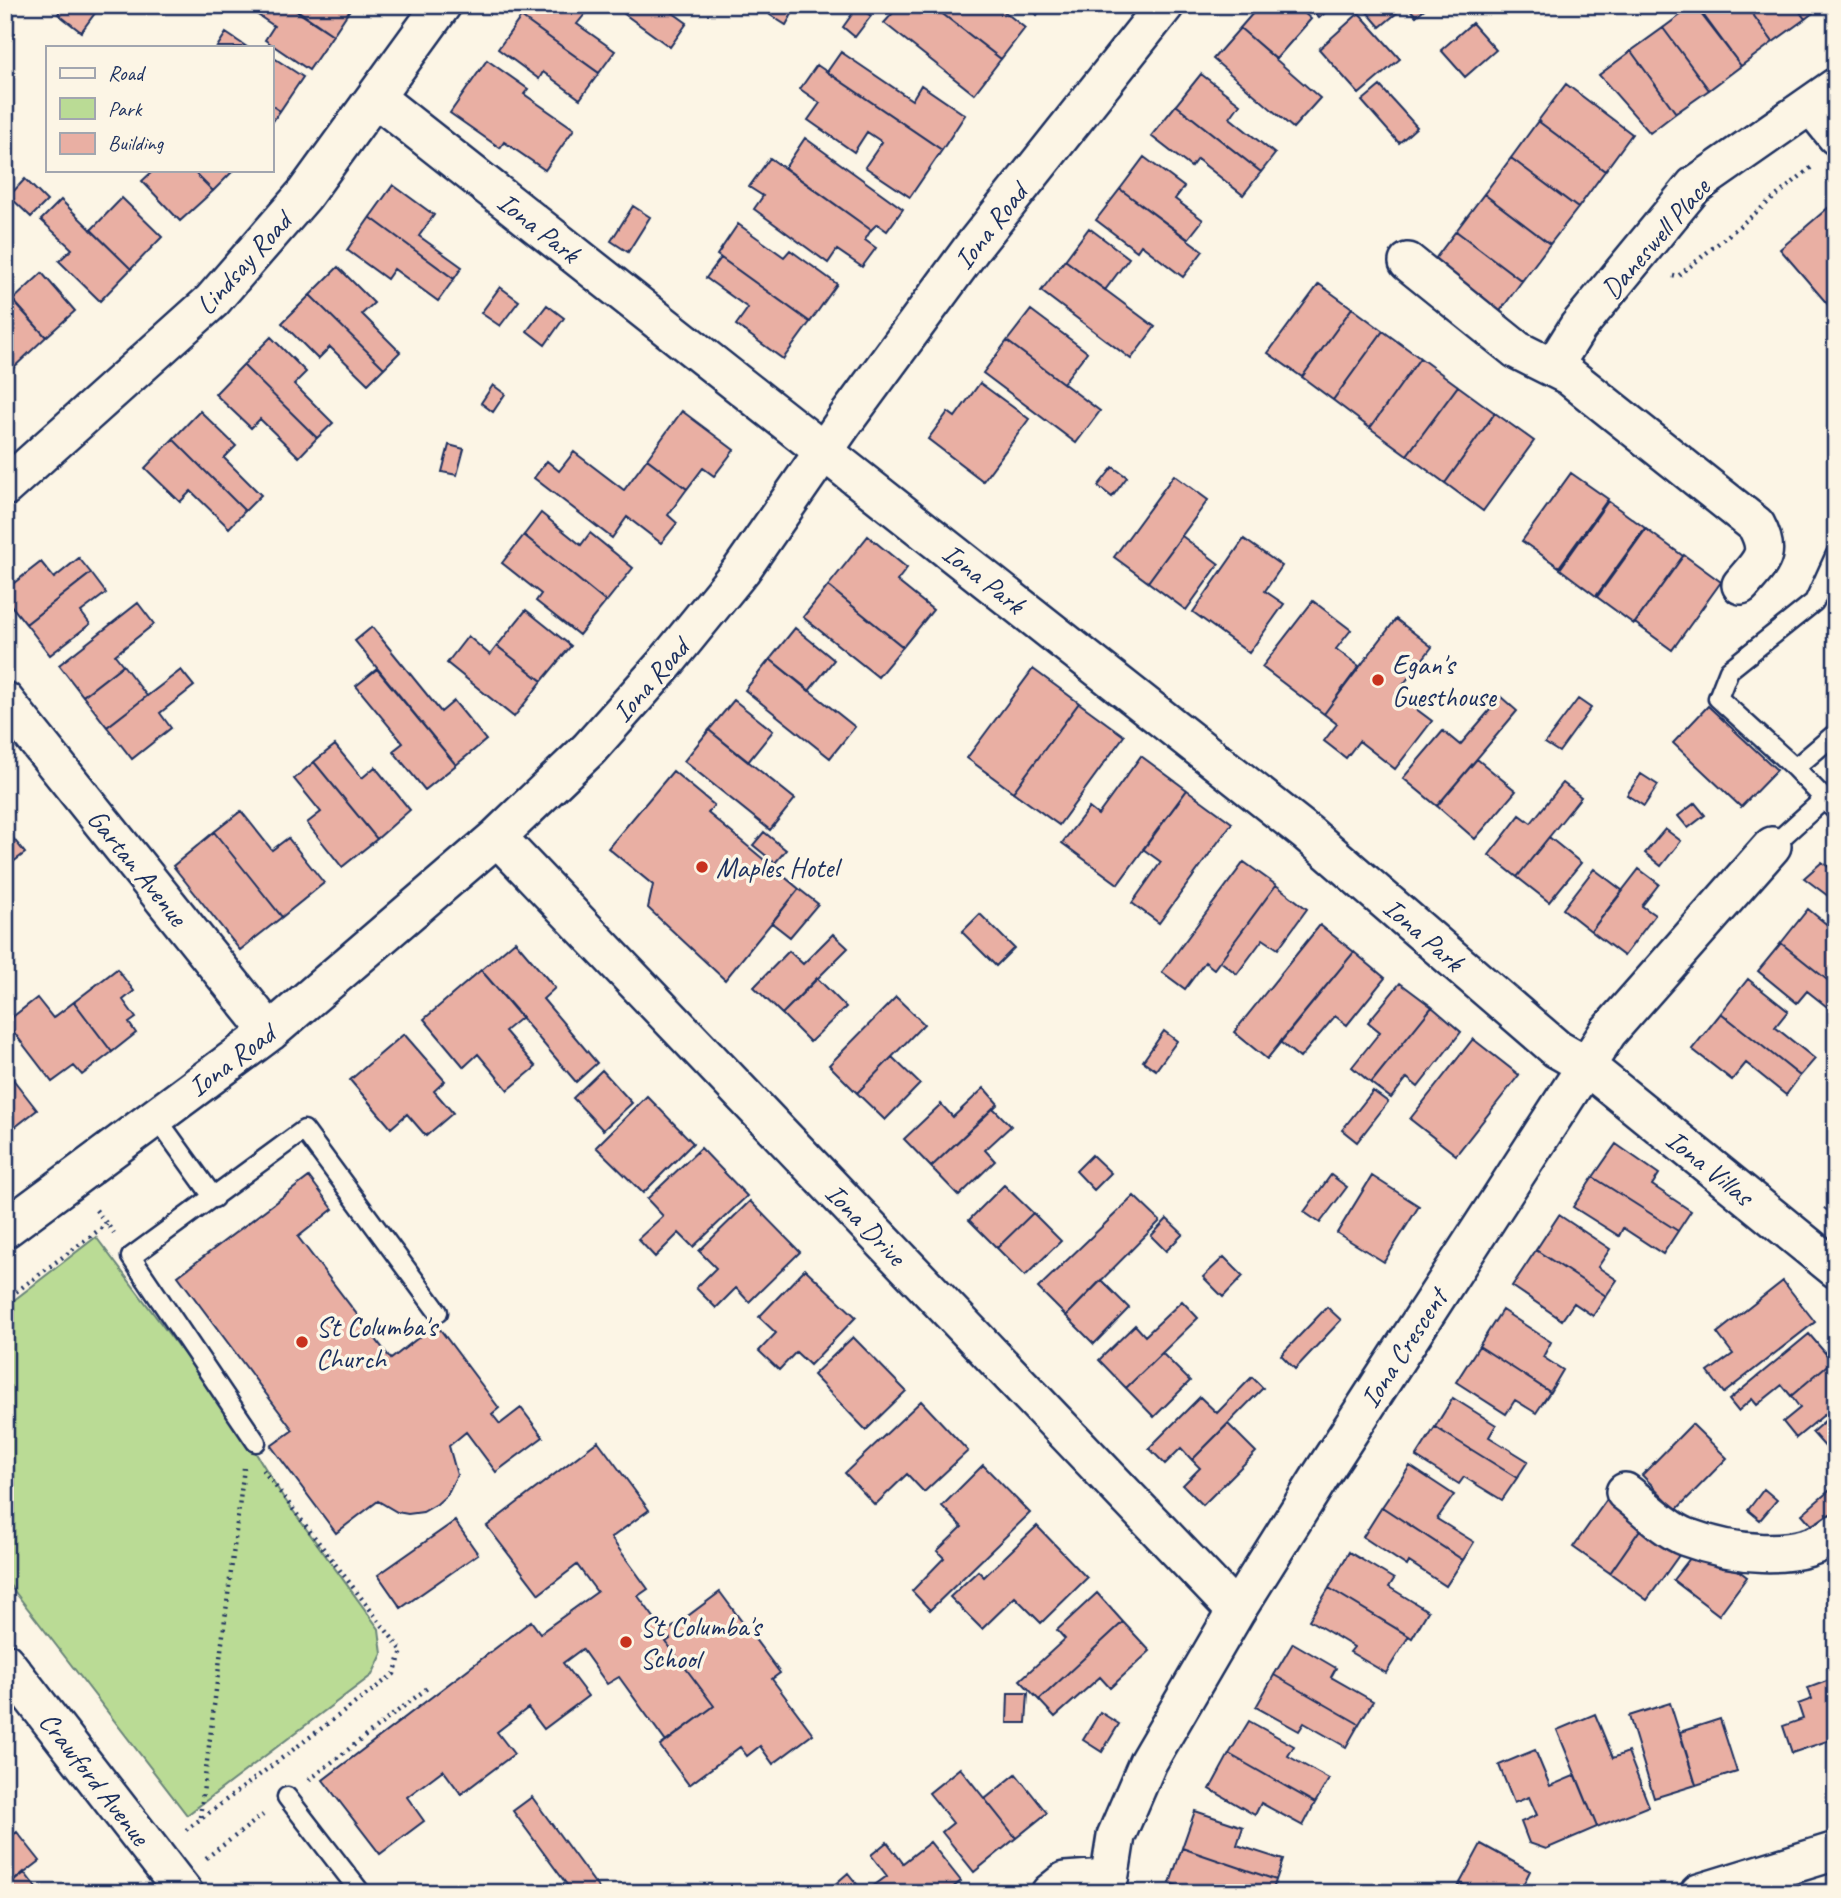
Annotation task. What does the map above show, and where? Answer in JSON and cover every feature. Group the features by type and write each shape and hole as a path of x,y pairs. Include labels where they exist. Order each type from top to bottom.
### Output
{"street":[{"name":"Lindsay Road","path":"5,487 212,301 304,195 442,5"},
{"name":"Iona Road","path":"5,1229 270,1032 497,837 589,749 663,666 742,569 972,248 1165,5"},
{"name":"Daneswell Place","path":"1824,96 1826,150"},
{"name":"Daneswell Place","path":"1553,368 1578,327 1694,186 1824,96"},
{"name":"Iona Park","path":"376,98 1307,833 1557,1049 1586,1065"},
{"path":"1408,262 1517,349 1569,376 1756,525 1765,542 1763,559 1741,584"},
{"name":"Gartan Avenue","path":"5,701 270,1032"},
{"name":"Iona Drive","path":"497,837 1236,1611"},
{"name":"Iona Crescent","path":"1107,1885 1116,1836 1148,1762 1236,1611 1608,1032 1772,846"},
{"name":"Iona Villas","path":"1586,1065 1836,1269"},
{"path":"1625,1492 1684,1536 1762,1556 1824,1542 1836,1533"},
{"name":"Crawford Avenue","path":"5,1662 184,1893"},
{"path":"1699,1893 1836,1851"},
{"path":"1050,1893 1065,1881 1107,1885"}],"lane":[{"path":"1772,846 1830,805 1795,768 1718,698 1729,670 1814,602 1836,554"},
{"path":"1795,768 1836,733"},
{"path":"155,1116 214,1198"},
{"path":"251,1446 131,1257 304,1130 438,1312"},
{"path":"287,1797 361,1893"}],"path":[{"path":"1633,260 1677,277 1826,150"},
{"path":"5,1300 107,1224"},
{"path":"200,1817 251,1446"},
{"path":"185,1830 394,1674 402,1651 251,1446"},
{"path":"206,1858 430,1686"}],"green space":[{"path":"96,1237 244,1434 283,1497 379,1629 382,1654 372,1675 187,1815 5,1579 5,1307"}],"building":[{"path":"64,5 101,5 81,32 58,14"},
{"path":"243,5 287,5 333,35 309,70 265,40 274,26"},
{"path":"290,5 353,5 333,35"},
{"path":"529,5 573,5 585,14 577,24 615,51 599,73 521,17"},
{"path":"612,5 662,5 687,23 670,47"},
{"path":"776,5 797,5 786,25 770,15"},
{"path":"885,5 931,5 1001,59 974,94 884,23 894,12"},
{"path":"931,5 970,5 976,10 980,5 996,5 1025,28 1001,59"},
{"path":"1026,5 1045,5 1037,15"},
{"path":"1260,5 1295,5 1311,19 1276,59 1240,28"},
{"path":"1307,5 1334,5 1319,18"},
{"path":"1361,5 1400,5 1403,8 1380,27"},
{"path":"1406,5 1429,5 1416,16"},
{"path":"1694,5 1741,66 1709,90 1663,28"},
{"path":"1696,5 1746,5 1773,42 1741,66"},
{"path":"1746,5 1795,5 1805,19 1773,42"},
{"path":"1795,5 1823,5 1805,19"},
{"path":"858,6 871,16 855,37 843,27"},
{"path":"1359,13 1400,59 1359,94 1319,49"},
{"path":"521,17 599,73 580,99 543,72 539,79 498,49"},
{"path":"1472,23 1496,50 1465,77 1441,50"},
{"path":"1240,28 1320,98 1293,128 1213,59"},
{"path":"1663,28 1709,90 1676,113 1631,51"},
{"path":"226,33 246,46 218,46"},
{"path":"1631,51 1676,113 1650,133 1599,75"},
{"path":"841,52 912,100 921,85 965,115 942,150 827,72"},
{"path":"273,57 303,77 280,111 273,106"},
{"path":"487,60 528,89 524,94 574,129 545,170 504,142 500,148 450,113"},
{"path":"817,65 942,150 910,197 865,167 882,142 867,132 854,152 808,120 820,103 800,89"},
{"path":"1201,74 1240,104 1230,118 1275,154 1261,172 1176,105"},
{"path":"1566,84 1632,134 1605,171 1538,121"},
{"path":"1380,86 1417,127 1399,143 1362,101"},
{"path":"1176,105 1261,172 1243,195 1197,159 1191,167 1151,136"},
{"path":"273,106 280,111 273,121"},
{"path":"1538,121 1605,171 1578,208 1511,158"},
{"path":"805,138 903,209 887,231 877,224 871,230 785,168"},
{"path":"1144,157 1184,187 1175,199 1203,220 1188,239 1120,189"},
{"path":"770,158 871,230 865,240 876,248 862,267 837,250 828,263 754,209 763,196 749,187"},
{"path":"1511,158 1578,208 1550,244 1484,194"},
{"path":"152,172 194,172 213,191 180,221 142,181"},
{"path":"194,172 232,172 213,191"},
{"path":"25,179 47,201 31,217 9,196"},
{"path":"393,185 434,215 419,236 462,267 454,279 370,217"},
{"path":"1120,189 1203,251 1183,277 1141,245 1137,251 1096,220"},
{"path":"1484,194 1550,244 1522,281 1456,231"},
{"path":"122,198 162,237 131,269 91,230"},
{"path":"61,200 131,269 100,301 59,261 72,249 41,220"},
{"path":"1836,201 1836,314 1780,249"},
{"path":"633,206 650,217 628,252 611,241"},
{"path":"370,217 454,279 438,301 394,269 387,279 347,250"},
{"path":"738,224 784,257 790,250 837,284 810,322 717,255"},
{"path":"1089,228 1129,258 1105,290 1065,260"},
{"path":"1456,231 1522,281 1495,318 1429,267"},
{"path":"721,258 810,322 783,359 736,325 748,308 706,278"},
{"path":"1065,260 1155,327 1131,359 1041,291"},
{"path":"338,267 374,303 362,314 400,352 384,368 310,295"},
{"path":"42,273 75,311 46,337 13,300"},
{"path":"1319,284 1352,308 1302,377 1268,353"},
{"path":"500,287 519,301 500,326 481,313"},
{"path":"5,292 46,337 11,370 5,363"},
{"path":"310,295 384,368 368,384 330,347 318,359 282,323"},
{"path":"547,305 564,318 545,345 527,331"},
{"path":"1352,308 1383,331 1333,400 1302,377"},
{"path":"1031,310 1087,352 1063,383 1007,341"},
{"path":"1383,331 1420,358 1370,428 1333,400"},
{"path":"271,337 306,372 294,384 333,423 317,438 243,365"},
{"path":"1007,341 1100,411 1076,443 983,373"},
{"path":"1420,358 1458,386 1407,455 1370,428"},
{"path":"243,365 317,438 299,457 260,419 251,428 215,394"},
{"path":"980,383 1029,419 983,481 928,439 948,412 955,417"},
{"path":"493,385 505,394 493,412 481,403"},
{"path":"1458,386 1495,413 1445,483 1407,455"},
{"path":"200,411 236,446 224,458 261,495 245,511 173,439"},
{"path":"682,411 734,450 714,476 703,468 687,489 647,459"},
{"path":"1495,413 1534,441 1483,511 1445,483"},
{"path":"173,439 245,511 229,528 191,491 180,502 145,468"},
{"path":"449,445 464,449 457,475 442,472"},
{"path":"574,452 624,490 647,459 687,489 668,515 677,523 661,543 627,517 612,538 534,478 547,461 559,471"},
{"path":"1113,467 1127,477 1112,497 1098,486"},
{"path":"1571,473 1608,499 1559,567 1522,541"},
{"path":"1174,475 1208,500 1148,582 1114,557"},
{"path":"1608,501 1645,528 1596,596 1560,569"},
{"path":"541,513 581,545 590,533 633,568 606,602 524,535"},
{"path":"1646,529 1683,556 1634,624 1597,597"},
{"path":"524,535 606,602 579,635 536,601 541,594 502,563"},
{"path":"868,536 907,568 897,581 933,610 903,647 828,586"},
{"path":"1182,536 1219,564 1186,610 1148,582"},
{"path":"1244,539 1282,566 1265,591 1284,604 1249,653 1193,612"},
{"path":"1684,555 1721,582 1672,650 1635,623"},
{"path":"79,558 91,573 26,624 5,598 5,590 41,562 54,578"},
{"path":"91,573 106,593 81,612 90,624 50,655 26,624"},
{"path":"828,586 903,647 878,677 803,617"},
{"name":"Egan's Guesthouse","path":"1313,601 1351,630 1336,649 1359,666 1324,714 1262,667"},
{"path":"138,603 154,624 115,655 123,665 83,696 59,665"},
{"path":"526,610 571,646 542,681 497,646"},
{"name":"Egan's Guesthouse","path":"1396,619 1432,647 1396,694 1432,721 1395,769 1359,741 1346,758 1324,741 1337,724 1324,714"},
{"path":"372,627 441,712 454,701 486,740 456,765 355,641"},
{"path":"795,628 834,660 809,691 770,659"},
{"path":"468,636 490,655 497,646 542,681 514,717 447,663"},
{"path":"770,659 855,727 830,758 745,690"},
{"path":"123,665 147,696 107,727 83,696"},
{"path":"377,669 456,765 425,790 393,751 403,743 356,686"},
{"path":"1033,669 1079,703 1013,792 967,758"},
{"path":"181,670 194,686 160,713 171,728 132,759 107,727"},
{"path":"1501,697 1517,711 1437,806 1403,778 1443,731 1460,745"},
{"path":"1578,699 1591,708 1559,752 1545,743"},
{"path":"734,700 773,731 748,762 709,730"},
{"path":"1079,703 1124,736 1059,825 1013,792"},
{"path":"1708,706 1777,770 1741,807 1673,743"},
{"path":"709,730 795,799 770,830 684,761"},
{"path":"335,745 362,778 375,767 410,810 377,839 314,762"},
{"path":"1141,756 1187,790 1118,884 1062,843 1089,808 1098,815"},
{"path":"1477,759 1516,791 1475,839 1437,806"},
{"path":"314,762 377,839 342,867 307,823 321,812 294,779"},
{"name":"Maples Hotel","path":"673,771 714,805 708,813 799,889 725,980 648,908 653,885 608,848"},
{"path":"1641,774 1658,785 1644,806 1627,795"},
{"path":"1563,783 1581,797 1517,877 1489,855 1520,815 1531,823"},
{"path":"1187,790 1232,823 1159,923 1132,903 1161,862 1143,849"},
{"path":"1695,803 1705,815 1688,828 1678,816"},
{"path":"241,811 272,850 288,838 324,883 282,917 214,832"},
{"path":"5,828 25,853 5,868"},
{"path":"1665,829 1681,841 1661,866 1645,853"},
{"path":"214,832 282,917 240,950 173,866"},
{"path":"764,832 786,850 775,863 753,845"},
{"path":"1549,837 1581,863 1549,902 1517,877"},
{"path":"1244,862 1276,885 1214,969 1205,962 1185,989 1162,972"},
{"path":"1822,862 1836,873 1836,902 1804,878"},
{"path":"1594,869 1623,891 1591,931 1563,909"},
{"path":"1639,869 1659,884 1642,906 1655,915 1624,956 1591,931"},
{"path":"1276,885 1307,909 1278,949 1263,939 1237,974 1220,961"},
{"path":"799,889 818,904 790,937 772,923"},
{"path":"1808,909 1836,932 1836,987 1781,943"},
{"path":"980,914 1014,948 996,966 962,932"},
{"path":"1320,925 1354,952 1267,1059 1234,1032"},
{"path":"833,934 848,948 782,1014 754,987 789,951 803,964"},
{"path":"515,941 555,988 543,999 597,1063 576,1082 481,970"},
{"path":"1781,943 1836,987 1836,1014 1807,991 1797,1003 1758,971"},
{"path":"1354,952 1385,978 1347,1025 1335,1016 1300,1058 1280,1042"},
{"path":"117,969 134,991 123,1000 136,1018 129,1023 136,1033 112,1052 74,1002"},
{"path":"481,970 522,1017 505,1031 536,1067 508,1090 478,1054 464,1067 424,1019"},
{"path":"817,978 846,1007 810,1042 782,1014"},
{"path":"1748,979 1788,1011 1775,1027 1815,1059 1800,1076 1721,1013"},
{"path":"1400,983 1432,1007 1371,1083 1352,1067 1380,1032 1368,1022"},
{"path":"896,997 924,1024 857,1093 829,1065"},
{"path":"37,998 53,1018 74,1002 112,1052 82,1075 74,1066 52,1082 6,1022"},
{"path":"1432,1007 1461,1032 1418,1087 1407,1078 1391,1098 1371,1083"},
{"path":"1721,1013 1800,1076 1786,1095 1746,1063 1732,1080 1692,1049"},
{"path":"1164,1031 1177,1041 1156,1070 1143,1061"},
{"path":"404,1034 445,1081 434,1091 453,1113 426,1136 407,1114 391,1128 350,1080"},
{"path":"1473,1039 1519,1075 1456,1155 1410,1119"},
{"path":"892,1057 920,1084 885,1120 857,1093"},
{"path":"5,1069 37,1110 5,1135"},
{"path":"602,1070 632,1103 603,1130 573,1098"},
{"path":"984,1088 998,1104 931,1167 904,1139 941,1104 953,1117"},
{"path":"1373,1091 1388,1102 1357,1142 1342,1130"},
{"path":"647,1096 693,1143 643,1193 596,1147"},
{"path":"993,1108 1011,1126 985,1150 995,1161 959,1196 931,1167"},
{"path":"1616,1144 1659,1174 1652,1185 1691,1211 1678,1231 1593,1177"},
{"path":"701,1148 747,1196 693,1247 679,1233 655,1257 638,1239 663,1216 647,1199"},
{"path":"1092,1155 1111,1173 1094,1190 1076,1171"},
{"path":"1331,1175 1347,1187 1320,1223 1304,1212"},
{"path":"1372,1176 1419,1206 1384,1262 1337,1233"},
{"name":"St Columba's Church","path":"309,1177 333,1209 298,1237 391,1359 436,1324 499,1408 492,1414 500,1424 521,1408 543,1437 496,1472 466,1432 449,1446 457,1475 447,1495 437,1504 423,1512 408,1514 397,1512 378,1501 336,1533 271,1446 293,1430 178,1276"},
{"path":"1593,1177 1678,1231 1663,1254 1623,1228 1619,1236 1573,1207"},
{"path":"1004,1185 1033,1213 997,1248 969,1220"},
{"path":"1134,1196 1160,1221 1066,1316 1038,1288"},
{"path":"750,1201 800,1252 749,1302 736,1288 716,1308 696,1288 716,1268 699,1251"},
{"path":"1033,1213 1061,1241 1025,1276 997,1248"},
{"path":"1559,1215 1610,1249 1598,1267 1617,1280 1606,1296 1536,1250"},
{"path":"1167,1219 1183,1234 1166,1251 1151,1236"},
{"path":"1536,1250 1606,1296 1593,1316 1574,1303 1562,1320 1512,1286"},
{"path":"1224,1257 1243,1276 1223,1297 1203,1277"},
{"path":"805,1269 856,1317 810,1365 796,1352 779,1370 759,1351 776,1333 759,1317"},
{"path":"1101,1280 1129,1308 1094,1344 1066,1316"},
{"path":"1783,1281 1815,1322 1724,1393 1708,1372 1733,1354 1717,1333"},
{"path":"1182,1301 1198,1318 1126,1388 1099,1360 1135,1325 1145,1336"},
{"path":"1327,1307 1341,1320 1295,1369 1281,1355"},
{"path":"1502,1310 1551,1342 1543,1357 1563,1370 1550,1392 1479,1346"},
{"path":"1809,1334 1832,1361 1791,1396 1782,1385 1757,1405 1752,1399 1738,1411 1729,1400"},
{"path":"853,1337 906,1391 866,1430 813,1375"},
{"path":"1479,1346 1550,1392 1536,1413 1515,1400 1506,1414 1456,1382"},
{"path":"1162,1353 1190,1381 1154,1417 1126,1388"},
{"path":"1832,1361 1836,1365 1836,1405 1796,1438 1783,1422 1800,1408 1791,1396"},
{"path":"1252,1377 1263,1388 1192,1460 1181,1448 1165,1464 1149,1448 1200,1397 1217,1413"},
{"path":"1453,1398 1496,1425 1489,1437 1528,1461 1517,1478 1435,1427"},
{"path":"921,1401 968,1451 924,1492 907,1474 875,1505 845,1473"},
{"path":"1836,1411 1836,1459 1812,1432"},
{"path":"1228,1424 1256,1452 1203,1505 1183,1485 1200,1468 1192,1460"},
{"path":"1692,1424 1727,1458 1676,1510 1642,1475"},
{"path":"1435,1427 1517,1478 1502,1500 1464,1477 1459,1484 1416,1457"},
{"path":"598,1441 649,1510 611,1538 648,1589 638,1596 670,1639 666,1642 714,1706 666,1742 619,1677 607,1684 582,1649 563,1663 588,1696 544,1729 528,1708 497,1732 514,1754 461,1794 443,1770 407,1797 424,1821 380,1854 323,1780 531,1621 540,1633 597,1592 577,1565 539,1594 487,1526"},
{"path":"983,1465 1030,1513 930,1610 912,1591 944,1558 937,1551 962,1527 942,1506"},
{"path":"1410,1466 1454,1495 1437,1519 1474,1542 1463,1560 1382,1507"},
{"path":"1836,1485 1836,1513 1816,1530 1802,1514"},
{"path":"1764,1489 1777,1500 1760,1520 1748,1510"},
{"path":"1608,1498 1644,1524 1610,1573 1573,1547"},
{"path":"1382,1507 1463,1560 1446,1586 1409,1562 1407,1566 1363,1537"},
{"path":"455,1521 478,1554 401,1608 378,1575"},
{"path":"1644,1524 1682,1551 1647,1600 1610,1573"},
{"path":"1037,1526 1087,1578 1041,1623 1015,1597 982,1629 950,1597 978,1571 984,1577"},
{"path":"1702,1543 1747,1577 1719,1615 1673,1580"},
{"path":"1349,1552 1394,1579 1389,1587 1428,1611 1412,1638 1329,1588"},
{"path":"1329,1588 1409,1636 1386,1673 1350,1652 1354,1647 1309,1620"},
{"path":"720,1592 780,1673 772,1679 813,1734 773,1764 760,1746 747,1756 740,1747 689,1785 660,1746 714,1706 666,1642 670,1639 665,1633"},
{"path":"1097,1593 1123,1622 1039,1700 1020,1680 1065,1639 1057,1630"},
{"path":"1123,1622 1150,1651 1110,1688 1100,1677 1055,1717 1039,1700"},
{"path":"1293,1643 1336,1668 1331,1677 1373,1701 1359,1724 1274,1675"},
{"path":"1274,1675 1359,1724 1346,1747 1304,1723 1299,1731 1256,1707"},
{"path":"1835,1678 1836,1738 1792,1753 1783,1726 1803,1719 1798,1704 1812,1699 1808,1688"},
{"path":"1008,1693 1028,1693 1026,1723 1007,1723"},
{"path":"1670,1703 1696,1785 1654,1798 1629,1716"},
{"path":"1100,1712 1119,1724 1102,1752 1083,1740"},
{"path":"1595,1714 1613,1758 1628,1752 1649,1806 1597,1827 1557,1730"},
{"path":"1720,1719 1737,1772 1696,1785 1680,1732"},
{"path":"1249,1721 1294,1746 1288,1756 1329,1779 1315,1803 1229,1754"},
{"path":"1535,1750 1550,1786 1576,1775 1597,1827 1546,1849 1529,1843 1521,1822 1537,1815 1529,1797 1514,1803 1499,1765"},
{"path":"1229,1754 1315,1803 1303,1826 1261,1803 1255,1815 1210,1789"},
{"path":"960,1768 1016,1838 974,1872 942,1832 953,1823 929,1793"},
{"path":"1016,1774 1047,1813 1016,1838 985,1799"},
{"path":"532,1797 602,1893 573,1893 513,1811"},
{"path":"1195,1811 1243,1827 1237,1845 1283,1860 1276,1880 1182,1848"},
{"path":"17,1832 40,1861 5,1888 5,1841"},
{"path":"887,1842 903,1863 930,1842 961,1881 946,1893 877,1893 872,1887 887,1876 871,1855"},
{"path":"1481,1844 1530,1871 1519,1893 1479,1893 1460,1883"},
{"path":"1182,1848 1276,1880 1272,1893 1197,1893 1170,1883"},
{"path":"24,1872 40,1893 5,1893 5,1888"},
{"path":"848,1873 864,1893 825,1893"},
{"path":"1460,1883 1479,1893 1455,1893"},
{"path":"820,1886 825,1893 811,1893"}],"place":[{"name":"Egan's Guesthouse","path":"1378,680"},
{"name":"Maples Hotel","path":"702,867"},
{"name":"St Columba's Church","path":"302,1342"},
{"name":"St Columba's School","path":"626,1642"}]}
